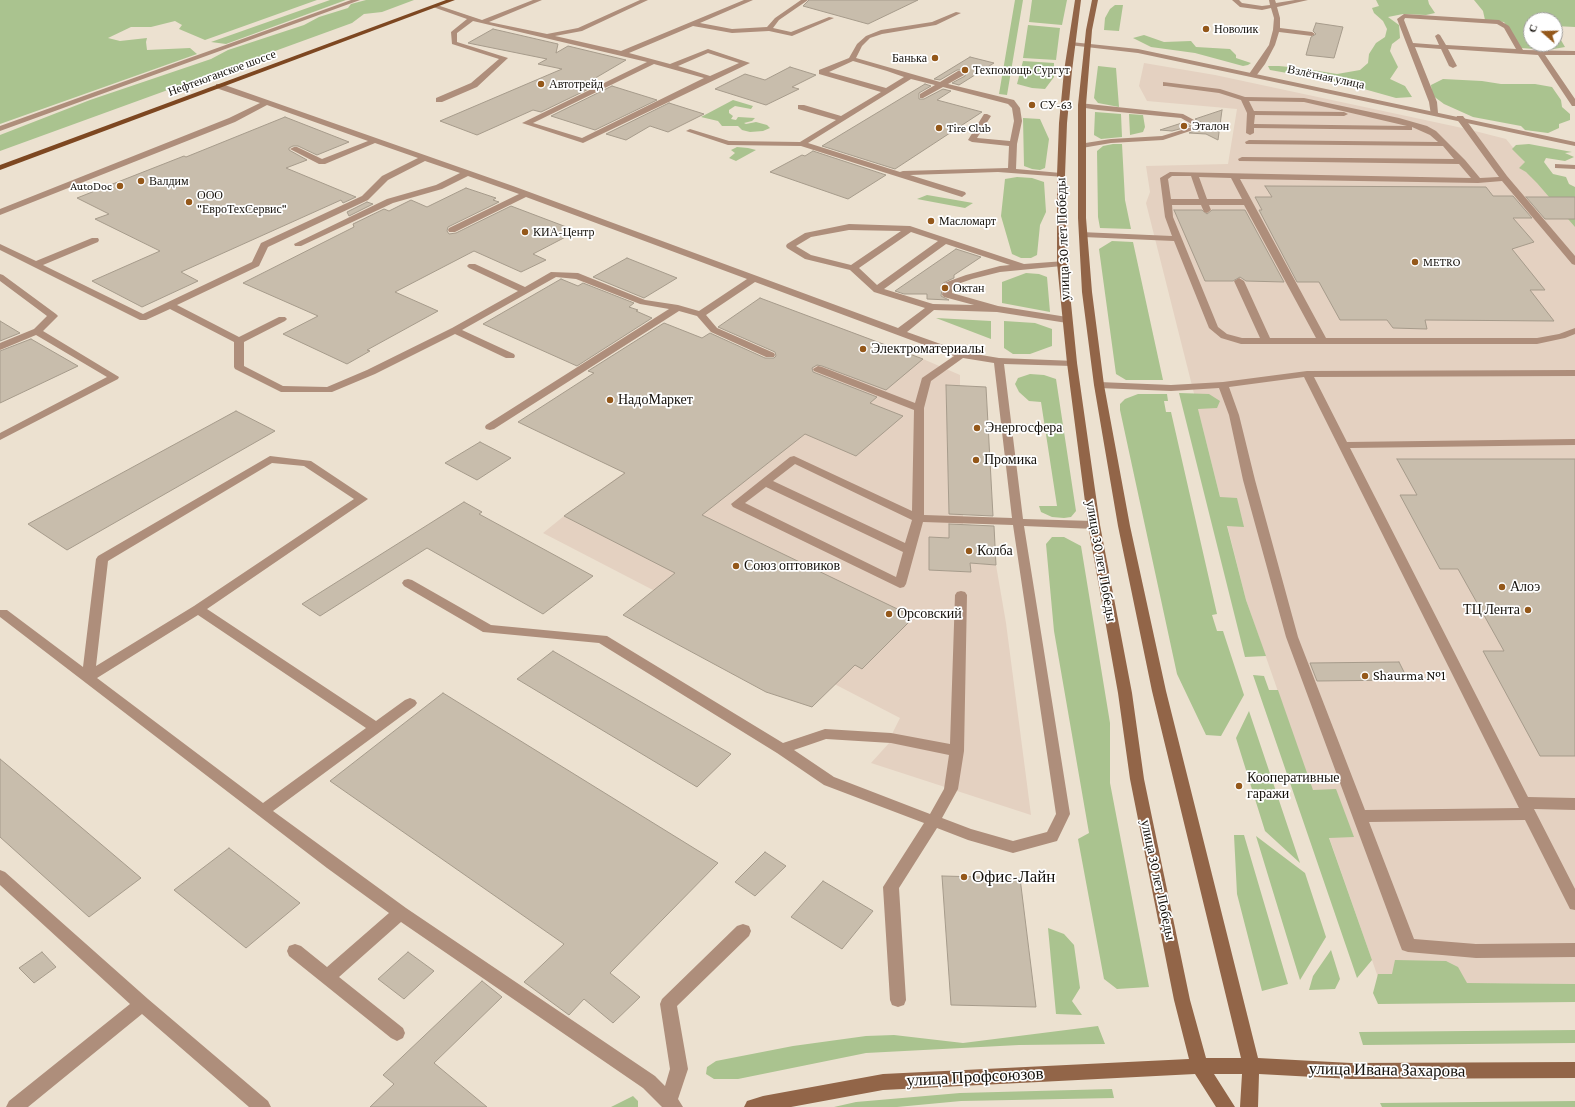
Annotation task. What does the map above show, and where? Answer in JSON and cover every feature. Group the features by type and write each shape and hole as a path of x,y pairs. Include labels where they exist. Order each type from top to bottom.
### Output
{"main road":[{"name":"Нефтеюганское шоссе","path":"0,168 452,0"},
{"name":"улица 30 лет Победы","path":"1078,0 1071,44 1063,123 1061,175 1062,264 1072,363 1094,525 1125,693 1137,779 1182,1000 1198,1066 1226,1107"},
{"name":"улица 30 лет Победы","path":"1096,0 1087,45 1082,105 1082,146 1083,234 1087,292 1099,385 1124,526 1159,691 1251,1066 1249,1107"},
{"name":"улица Ивана Захарова","path":"1198,1066 1251,1066 1351,1072 1575,1070"},
{"name":"улица Профсоюзов","path":"753,1107 884,1082 1198,1066"}],"street":[{"path":"0,129 356,0"},
{"path":"482,22 539,0"},
{"path":"543,36 580,30 645,0"},
{"path":"622,53 750,0"},
{"path":"769,29 777,19 805,0"},
{"path":"1235,0 1240,5 1262,8 1272,3 1305,0"},
{"path":"1253,74 1261,64 1272,45 1276,30 1277,18 1272,3"},
{"path":"435,6 482,22 655,61 711,78"},
{"path":"852,59 858,45 868,37 881,32 934,24 958,13"},
{"path":"1434,112 1433,102 1400,19 1404,16 1499,22 1507,27 1521,52"},
{"path":"693,24 732,31 769,29 792,34 831,18"},
{"path":"439,100 474,85 504,58 454,43 454,32 471,19"},
{"path":"1276,30 1312,34"},
{"path":"1438,36 1453,66"},
{"name":"Взлётная улица","path":"1071,44 1138,51 1434,112 1575,144"},
{"path":"1410,45 1540,53 1575,53"},
{"path":"655,61 526,122 583,140 711,78 746,63 708,51 672,66"},
{"path":"1540,53 1575,104"},
{"path":"887,91 822,72 852,59 890,69 910,77 1011,102 1016,108 1018,121 1012,170"},
{"path":"923,96 961,73"},
{"path":"802,144 910,77"},
{"path":"1166,84 1220,91 1244,99 1304,100 1424,128 1433,133 1445,144 1478,181"},
{"path":"219,86 526,194 961,355 999,361 1072,363"},
{"path":"1234,175 1246,150 1251,126 1251,113 1244,99"},
{"path":"0,212 232,120 266,103"},
{"path":"1082,105 1098,108 1183,116 1201,126 1163,138 1111,141 1082,146"},
{"path":"801,107 842,119"},
{"path":"1251,113 1369,114"},
{"path":"987,116 972,140 1014,144"},
{"path":"1460,118 1504,178 1575,262"},
{"path":"1251,126 1424,128"},
{"path":"690,131 728,143 802,144 962,194"},
{"path":"294,149 322,162 374,141"},
{"path":"1246,150 1445,144"},
{"path":"1246,150 1462,162"},
{"path":"0,247 143,318 256,264 264,245 365,198 385,178 425,158"},
{"path":"1558,166 1575,167"},
{"path":"894,173 1012,170 1061,175"},
{"path":"298,244 390,201 439,187 467,173"},
{"path":"1504,178 1478,181 1261,178 1234,175 1194,174 1170,174 1164,178 1169,217 1214,328 1224,336 1241,342 1537,340 1562,336 1575,331"},
{"path":"1194,174 1207,210"},
{"path":"1234,175 1247,202 1324,341"},
{"path":"452,230 526,194"},
{"path":"1167,202 1247,202"},
{"path":"997,309 932,307 877,290 853,268 808,257 790,246 808,235 849,227 910,229 1021,266"},
{"path":"853,268 910,229"},
{"path":"1083,234 1178,239"},
{"path":"35,264 94,240"},
{"path":"877,290 944,241"},
{"path":"1062,264 1021,266 969,277 947,285 947,295 997,309 1067,320"},
{"path":"472,266 524,290"},
{"path":"239,341 239,367 280,389 328,390 371,372 455,330 554,274 578,276 643,302 678,308 700,314 714,330 770,355"},
{"path":"0,277 53,316 37,331 0,347"},
{"path":"700,314 755,278"},
{"path":"1239,282 1266,341"},
{"path":"170,305 239,341"},
{"path":"900,332 932,307"},
{"path":"490,427 678,308"},
{"path":"239,341 282,319"},
{"path":"455,330 510,356"},
{"path":"0,437 114,377 37,331"},
{"path":"961,355 926,380 919,408 918,518 900,584 737,504 794,459 918,518 1094,525"},
{"path":"408,583 488,629 602,639 782,749 829,781 968,834 1013,847 1052,837 1063,814 1018,522 999,361"},
{"path":"818,369 919,408"},
{"path":"1099,385 1171,388 1223,385 1307,374 1575,373"},
{"path":"1307,374 1575,904"},
{"path":"1223,385 1234,415 1249,480 1292,637 1408,945 1476,951 1575,950"},
{"path":"1343,445 1575,442"},
{"path":"270,459 307,463 362,499 198,609 88,677 102,559 270,459"},
{"path":"765,482 910,550"},
{"path":"898,1000 891,888 934,820 951,789 957,751 961,595"},
{"path":"198,609 376,728"},
{"path":"3,613 332,864 400,913 649,1082 671,1104"},
{"path":"263,811 410,703"},
{"path":"782,749 825,734 891,738 957,751"},
{"path":"1360,816 1527,808 1575,804"},
{"path":"0,876 142,1004 262,1107"},
{"path":"328,977 400,913"},
{"path":"671,1104 679,1069 668,1004 743,931"},
{"path":"295,951 397,1033"},
{"path":"15,1107 142,1004"}],"shaded area":[{"path":"1144,63 1215,75 1467,129 1506,139 1575,223 1575,984 1380,983 1246,600 1146,203 1150,192 1146,166 1228,164 1237,109 1147,101 1139,86"},
{"name":"Союз оптовиков","path":"830,324 923,359 960,375 960,386 946,385 949,511 963,512 963,539 929,537 929,570 970,572 970,563 996,565 1006,623 1031,815 871,763 890,742 900,718 543,533 564,516"}],"green space":[{"path":"0,0 317,0 205,40 179,29 182,25 175,21 151,27 131,27 108,38 120,41 147,38 147,50 190,48 197,54 0,124"},
{"path":"330,0 346,0 226,44 211,42"},
{"path":"366,0 414,0 382,12 364,14 352,23 0,151 0,135 90,100 211,59 228,50 304,25 319,17 348,8 351,4"},
{"path":"1015,0 1023,0 1007,95 999,94"},
{"path":"1032,0 1067,0 1062,25 1029,22"},
{"path":"1376,0 1428,0 1435,13 1426,15 1403,14 1388,17 1399,25 1400,38 1392,44 1390,51 1398,67 1390,79 1405,86 1412,97 1396,98 1339,82 1270,70 1268,66 1300,68 1337,74 1360,70 1368,63 1369,54 1376,43 1385,37 1387,29 1383,21 1374,13 1372,8 1379,6"},
{"path":"1474,0 1575,0 1575,27 1563,26 1563,12 1523,12 1523,48 1521,48 1504,22 1485,20 1483,11"},
{"path":"1115,5 1123,5 1119,31 1104,30 1105,18 1110,9"},
{"path":"1028,25 1060,28 1056,60 1023,58"},
{"path":"1144,35 1164,42 1191,41 1196,47 1230,49 1236,55 1236,58 1251,63 1243,66 1195,53 1151,47 1133,38"},
{"path":"1023,61 1054,63 1054,77 1045,89 1032,88 1017,84"},
{"path":"1098,66 1116,68 1119,107 1098,103 1094,98"},
{"path":"1443,79 1482,81 1501,84 1535,84 1552,87 1561,100 1562,107 1570,114 1570,120 1559,124 1559,128 1548,133 1525,130 1521,126 1473,117 1444,104 1432,95 1431,85"},
{"path":"733,100 753,106 751,109 735,106 729,110 729,113 733,116 731,119 736,120 738,117 755,118 752,121 744,123 756,122 767,125 770,128 763,131 750,132 742,130 738,126 722,126 718,121 701,117"},
{"path":"1095,112 1121,114 1122,137 1101,139 1094,135"},
{"path":"1129,114 1143,115 1145,127 1143,132 1130,135"},
{"path":"1023,118 1040,119 1049,139 1045,168 1040,170 1024,166"},
{"path":"1122,144 1125,200 1131,229 1100,228 1098,217 1097,151 1103,146"},
{"path":"1529,144 1572,152 1565,153 1574,157 1565,161 1546,158 1544,162 1553,174 1566,177 1569,184 1575,187 1575,227 1537,183 1526,172 1519,168 1525,162 1512,149 1516,145"},
{"path":"737,147 756,150 736,161 729,158 735,153 731,150"},
{"path":"1017,177 1032,178 1044,182 1046,212 1040,225 1037,255 1031,258 1021,258 1012,254 1001,216 1005,179"},
{"path":"927,195 973,203 965,208 917,199"},
{"path":"1112,241 1133,242 1163,380 1126,380 1116,374 1099,249"},
{"path":"1026,273 1039,274 1047,277 1050,312 1002,303 1002,282"},
{"path":"936,318 991,321 991,339"},
{"path":"1004,321 1035,323 1052,329 1052,346 1030,354 1013,354 1004,348"},
{"path":"1030,374 1044,375 1056,379 1076,511 1071,517 1052,517 1041,512 1039,506 1057,506 1041,402 1029,401 1019,392 1015,384 1018,378"},
{"path":"1179,393 1209,394 1220,401 1217,408 1198,409 1220,497 1237,498 1244,527 1227,526 1246,600 1266,656 1245,657"},
{"path":"1138,394 1167,394 1168,401 1164,401 1166,412 1171,412 1217,614 1212,615 1217,631 1223,631 1244,695 1221,736 1206,735 1177,674 1120,410 1120,404 1125,399"},
{"path":"1052,537 1064,537 1081,546 1110,723 1110,783 1149,987 1117,989 1104,979 1078,839 1089,833 1054,631 1046,544"},
{"path":"1253,675 1264,676 1269,690 1278,690 1313,790 1336,789 1354,837 1329,838 1372,960 1357,978"},
{"path":"1249,711 1300,863 1265,831 1236,738"},
{"path":"1234,835 1244,835 1288,984 1262,991 1237,894"},
{"path":"1256,836 1305,873 1326,937 1300,980"},
{"path":"1048,928 1064,934 1074,945 1080,988 1072,1001 1082,1015 1056,1014"},
{"path":"1331,950 1340,979 1335,989 1309,990 1313,976"},
{"path":"1395,960 1446,961 1458,967 1467,983 1575,984 1575,1002 1378,1004 1373,993 1378,974 1392,974"},
{"path":"1098,1026 1105,1044 1019,1045 866,1053 738,1079 714,1079 706,1074 707,1067 716,1061 793,1046 866,1036 894,1035 963,1043"},
{"path":"1575,1030 1575,1043 1363,1045 1359,1032"},
{"path":"1112,1089 1114,1098 961,1101 897,1107 834,1107 856,1102 960,1093"},
{"path":"633,1096 638,1101 638,1107 611,1107"},
{"path":"1575,1101 1575,1107 1382,1107 1380,1103"}],"building":[{"path":"809,0 918,0 868,24 803,6"},
{"path":"1316,23 1343,27 1334,58 1306,55 1311,37 1316,34 1313,31"},
{"path":"493,29 558,44 556,53 568,46 626,60 592,80 601,83 541,112 533,110 477,135 440,121 562,69 538,64 547,59 468,43"},
{"path":"970,57 994,63 959,85 952,83 965,76 966,71 964,70 957,70 940,80 934,79"},
{"path":"790,67 816,75 792,87 799,89 766,105 715,89 745,74 765,80"},
{"path":"925,84 931,86 919,93 919,99 924,99 943,89 951,91 937,100 982,112 895,169 822,146"},
{"path":"612,86 657,100 595,130 551,116"},
{"path":"669,103 704,114 668,132 650,126 626,140 606,134"},
{"path":"1222,110 1218,140 1206,134 1189,133 1206,127 1206,125 1195,119"},
{"path":"285,117 349,142 317,155 298,146 293,146 289,148 289,150 307,160 286,168 356,197 343,203 341,200 181,272 198,281 142,307 92,281 160,251 95,219 109,214 77,198 184,156 186,157"},
{"path":"1185,122 1191,126 1172,131 1160,130"},
{"path":"813,151 886,175 848,199 770,172 802,155 805,156"},
{"name":"METRO","path":"1265,186 1486,187 1493,196 1513,196 1532,218 1513,218 1534,242 1512,249 1545,290 1530,290 1554,321 1425,320 1427,329 1393,328 1387,320 1340,320 1319,282 1297,282 1259,210 1262,210 1255,197 1272,197"},
{"path":"466,188 496,198 493,200 499,202 448,227 447,231 449,234 456,233 511,206 577,231 533,254 546,260 521,272 474,251 395,292 438,311 367,350 370,351 347,364 283,334 318,316 243,283 354,227 353,224 384,209 389,211 411,200 427,207"},
{"path":"1526,197 1575,197 1575,219 1545,219"},
{"path":"367,202 373,204 349,216 347,212"},
{"path":"1174,210 1202,210 1207,214 1212,210 1245,210 1284,282 1246,281 1240,277 1233,281 1205,281"},
{"path":"956,249 981,257 954,275 954,278 943,283 941,296 949,300 927,299 927,294 904,294 895,291"},
{"path":"627,258 677,278 644,298 593,277"},
{"path":"561,279 578,286 583,283 634,303 629,307 652,318 577,366 483,324"},
{"path":"760,298 923,359 886,390 822,366 817,365 812,368 813,372 877,397 870,403 903,416 856,456 805,434 702,515 914,617 862,669 855,665 812,707 766,692 623,615 675,573 564,516 625,473 518,422 594,373 588,371 664,323 702,338 710,333 765,358 774,358 776,356 775,352 718,327"},
{"path":"0,321 20,333 0,341"},
{"path":"31,339 78,366 0,403 0,351"},
{"path":"946,385 986,387 993,516 949,514"},
{"path":"236,411 275,431 67,550 28,524"},
{"path":"480,442 511,458 477,480 445,463"},
{"name":"ТЦ Лента","path":"1397,459 1575,459 1575,756 1540,756 1483,651 1504,651 1458,569 1440,569 1400,495 1417,495"},
{"path":"464,502 482,512 479,514 593,576 543,614 427,548 320,616 302,604"},
{"path":"949,524 994,526 996,565 970,563 971,572 929,570 929,537 949,538"},
{"path":"553,651 731,754 697,787 517,679"},
{"name":"Shaurma №1","path":"1399,662 1408,680 1317,681 1310,663"},
{"path":"443,693 718,863 610,973 640,997 613,1023 584,999 569,1015 524,982 564,944 330,781"},
{"path":"0,759 141,878 89,917 0,837"},
{"path":"229,848 300,903 246,948 174,890"},
{"path":"765,852 786,866 755,896 735,882"},
{"path":"942,876 1020,878 1036,1007 951,1005"},
{"path":"823,881 873,911 842,949 791,917"},
{"path":"42,952 56,967 34,983 19,968"},
{"path":"408,952 434,971 404,999 378,979"},
{"path":"482,981 502,997 434,1063 487,1107 370,1107 394,1084 383,1075"}],"place":[{"name":"Новолик","path":"1206,29"},
{"name":"Банька","path":"935,58"},
{"name":"Техпомощь Сургут","path":"965,70"},
{"name":"Автотрейд","path":"541,84"},
{"name":"СУ-63","path":"1032,105"},
{"name":"Эталон","path":"1184,126"},
{"name":"Tire Club","path":"939,128"},
{"name":"Валдим","path":"141,181"},
{"name":"AutoDoc","path":"120,186"},
{"name":"ООО \"ЕвроТехСервис\"","path":"189,202"},
{"name":"Масломарт","path":"931,221"},
{"name":"КИА-Центр","path":"525,232"},
{"name":"METRO","path":"1415,262"},
{"name":"Октан","path":"945,288"},
{"name":"Электроматериалы","path":"863,349"},
{"name":"НадоМаркет","path":"610,400"},
{"name":"Энергосфера","path":"977,428"},
{"name":"Промика","path":"976,460"},
{"name":"Колба","path":"969,551"},
{"name":"Союз оптовиков","path":"736,566"},
{"name":"Алоэ","path":"1502,587"},
{"name":"ТЦ Лента","path":"1528,610"},
{"name":"Орсовский","path":"889,614"},
{"name":"Shaurma №1","path":"1365,676"},
{"name":"Кооперативные гаражи","path":"1239,786"},
{"name":"Офис-Лайн","path":"964,877"}]}
